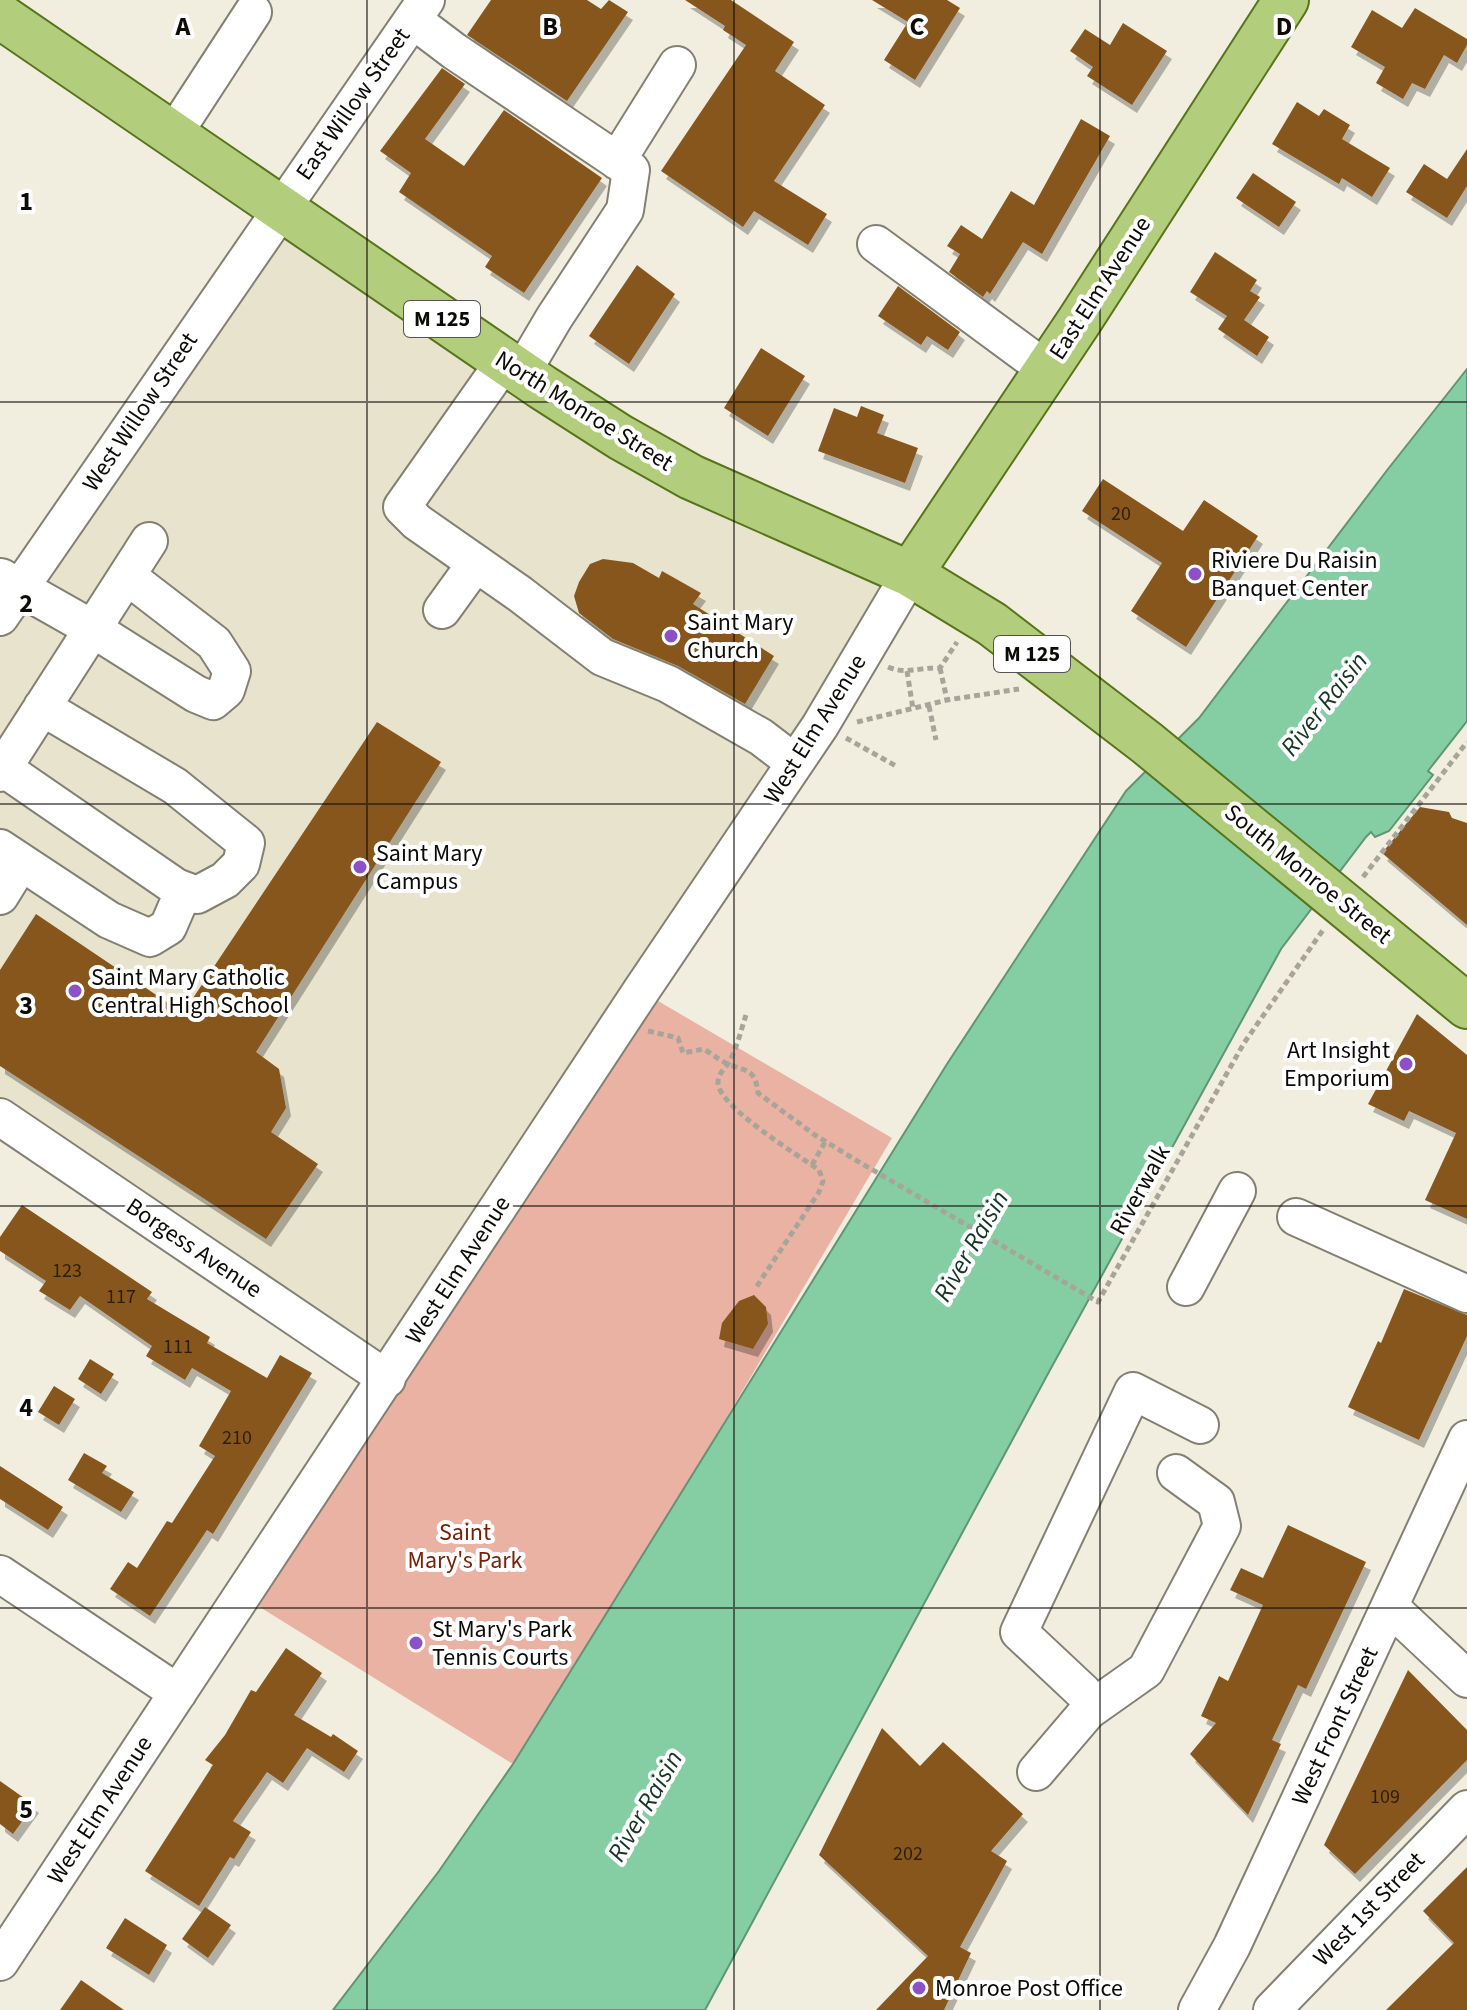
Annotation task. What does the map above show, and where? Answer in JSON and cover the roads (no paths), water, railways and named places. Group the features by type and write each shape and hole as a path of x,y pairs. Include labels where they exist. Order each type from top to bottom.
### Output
{"main road":[{"name":"East Elm Avenue","path":"910,574 1047,370 1286,0"},
{"name":"North Monroe Street","path":"0,16 513,368 620,437 691,477 910,574 976,614 1069,681 1147,743"},
{"name":"South Monroe Street","path":"1147,743 1467,1006"}],"street":[{"path":"419,10 454,51 631,170 625,210 554,318 402,507 417,522 602,657 668,684 761,737 795,763"},
{"name":"East Willow Street","path":"280,208 419,10"},
{"path":"173,135 253,12"},
{"path":"617,161 677,65"},
{"name":"West Willow Street","path":"6,594 280,208"},
{"path":"876,244 1047,370"},
{"path":"42,707 175,786 246,843 241,864 225,880 197,895 184,890 2,770 42,707 93,629 149,541"},
{"path":"442,610 476,563"},
{"name":"West Elm Avenue","path":"0,1962 820,726 910,574"},
{"path":"6,594 93,629 196,694 213,701 226,690 232,671 214,643 127,576"},
{"path":"0,896 11,855 109,920 150,938 168,927 184,890"},
{"name":"Borgess Avenue","path":"0,1117 387,1379"},
{"path":"1186,1287 1237,1191"},
{"path":"1296,1217 1467,1294"},
{"path":"1083,1692 1019,1632 1133,1391 1200,1425"},
{"name":"West Front Street","path":"1197,2010 1232,1946 1467,1439"},
{"path":"1036,1772 1088,1711 1146,1670 1222,1526 1216,1502 1176,1473"},
{"path":"0,1574 178,1693"},
{"path":"1390,1607 1467,1679"},
{"name":"West 1st Street","path":"1272,2010 1467,1809"},
{"path":"1225,2010 1225,1987 1232,1946"}],"water":[{"name":"River Raisin","path":"1467,369 1467,721 1428,771 1433,775 1389,831 1375,837 1371,832 1366,837 1281,949 705,2010 333,2010 439,1871 513,1764 947,1064 1126,791 1199,718"}],"place":[{"name":"Riviere Du Raisin Banquet Center","path":"1195,574"},
{"name":"Saint Mary Church","path":"671,636"},
{"name":"Saint Mary Campus","path":"360,867"},
{"name":"Saint Mary Catholic Central High School","path":"75,991"},
{"name":"Art Insight Emporium","path":"1406,1064"},
{"name":"St Mary's Park Tennis Courts","path":"416,1643"},
{"name":"Monroe Post Office","path":"919,1988"}],"park label":[{"name":"Saint Mary's Park","path":"465,1546"}]}
